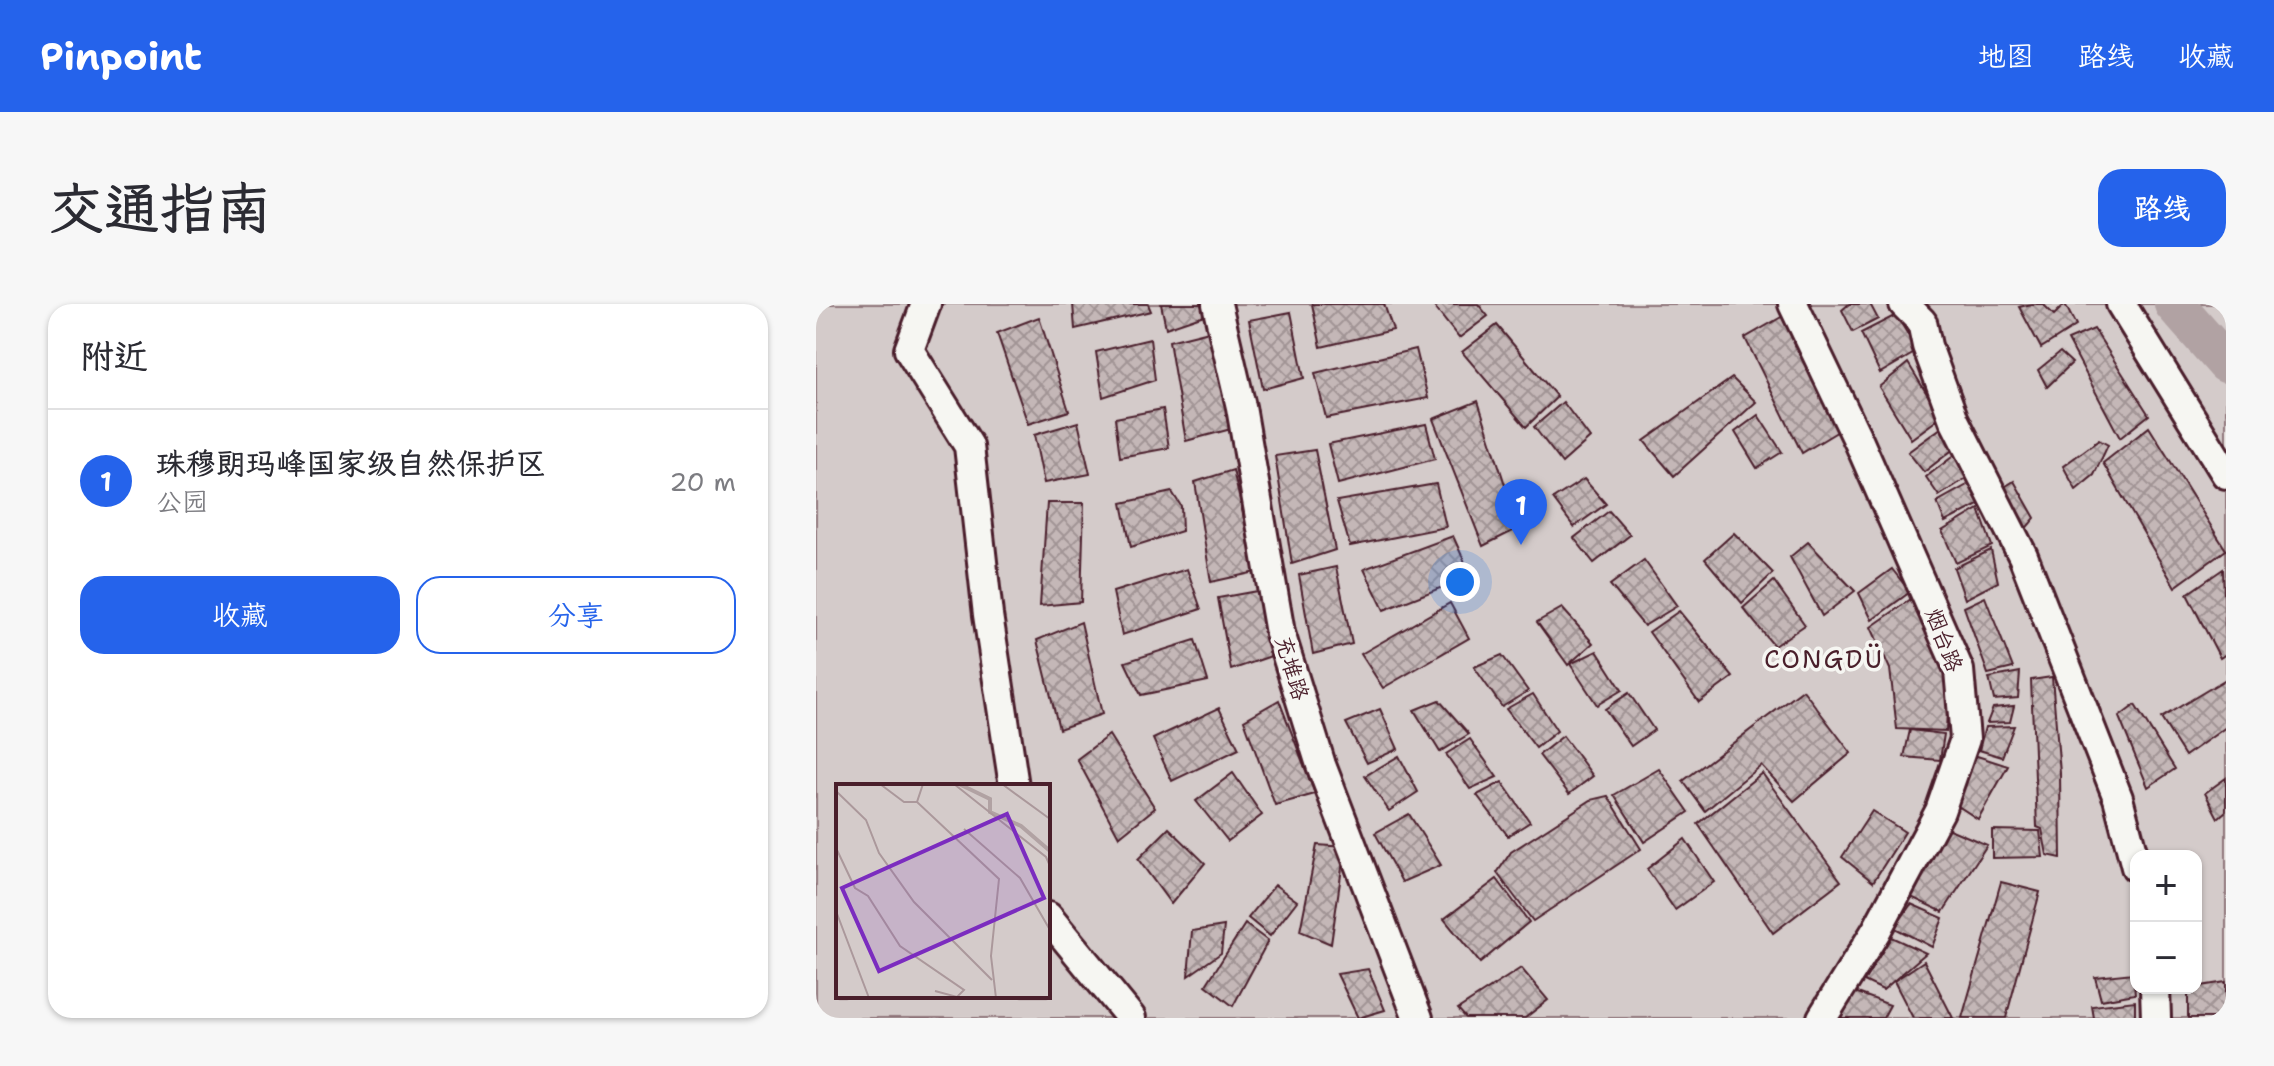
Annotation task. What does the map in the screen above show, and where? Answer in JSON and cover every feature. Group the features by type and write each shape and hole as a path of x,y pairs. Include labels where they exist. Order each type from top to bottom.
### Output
{"street":[{"path":"926,304 909,350 969,446 988,615 1014,784"},
{"name":"充堆路","path":"1217,304 1241,407 1280,633 1321,765 1418,1018"},
{"name":"烟台路","path":"1793,304 1859,442 1959,670 1965,739 1940,811 1876,931 1822,1018"},
{"path":"1904,304 1922,322 1927,346 1954,420 2023,556 2118,798 2132,850"},
{"path":"2121,304 2226,474"},
{"path":"1050,919 1131,1018"},
{"path":"2155,994 2156,1018"}],"shaded area":[{"path":"816,304 2226,304 2226,1018 816,1018"}],"building":[{"path":"1073,304 1148,304 1151,311 1075,329"},
{"path":"1161,304 1205,304 1207,314 1166,328"},
{"path":"1312,304 1384,304 1393,330 1321,347"},
{"path":"1432,304 1478,304 1488,316 1459,338"},
{"path":"1849,304 1870,304 1878,319 1853,332 1842,310"},
{"path":"2043,304 2054,315 2065,304 2076,326 2041,348 2019,307"},
{"path":"1291,312 1304,378 1263,389 1249,320"},
{"path":"1896,315 1918,351 1880,373 1861,333"},
{"path":"1783,316 1845,427 1802,453 1745,338"},
{"path":"1039,317 1069,411 1028,424 997,333"},
{"path":"1497,325 1557,397 1526,427 1462,352"},
{"path":"2094,329 2149,415 2120,438 2068,340"},
{"path":"1209,331 1231,429 1186,441 1169,341"},
{"path":"1150,339 1155,380 1103,397 1096,352"},
{"path":"1416,349 1428,398 1326,418 1315,373"},
{"path":"2060,352 2072,363 2047,387 2038,370"},
{"path":"1908,363 1941,417 1911,439 1879,387"},
{"path":"1732,378 1756,402 1674,476 1644,441"},
{"path":"1478,401 1519,528 1483,546 1433,419"},
{"path":"1563,402 1590,438 1562,463 1534,427"},
{"path":"1163,409 1169,448 1120,457 1115,418"},
{"path":"1758,415 1782,452 1757,468 1735,432"},
{"path":"1078,422 1090,474 1044,483 1034,435"},
{"path":"1426,424 1435,459 1338,484 1328,444"},
{"path":"2149,427 2226,550 2175,587 2103,463"},
{"path":"1941,428 1955,448 1924,472 1908,452"},
{"path":"2099,440 2108,445 2094,475 2076,490 2063,466"},
{"path":"1315,450 1335,550 1292,564 1275,456"},
{"path":"1956,454 1968,477 1939,496 1926,477"},
{"path":"1233,470 1256,572 1211,582 1195,482"},
{"path":"1584,479 1606,504 1574,527 1553,499"},
{"path":"2014,481 2035,518 2023,532 2000,490"},
{"path":"1436,484 1446,527 1350,546 1337,501"},
{"path":"1969,484 1980,504 1945,522 1937,502"},
{"path":"1172,492 1181,506 1182,531 1131,547 1122,503"},
{"path":"1047,503 1084,503 1081,602 1040,606"},
{"path":"1979,509 1992,546 1956,563 1942,531"},
{"path":"1609,511 1630,535 1594,563 1574,538"},
{"path":"1734,533 1773,573 1742,603 1705,559"},
{"path":"1453,536 1471,576 1384,610 1364,569"},
{"path":"1808,542 1855,591 1822,616 1790,557"},
{"path":"1991,550 1998,582 1965,599 1954,568"},
{"path":"1644,560 1677,606 1644,626 1610,585"},
{"path":"1336,567 1352,644 1313,654 1299,575"},
{"path":"1187,569 1201,609 1122,635 1113,592"},
{"path":"1892,569 1910,592 1872,620 1859,593"},
{"path":"2223,569 2226,654 2220,658 2187,594"},
{"path":"1774,581 1805,625 1774,646 1743,608"},
{"path":"1257,591 1271,656 1231,670 1218,598"},
{"path":"1914,597 1929,621 1948,687 1946,731 1897,729 1890,669 1871,627"},
{"path":"1985,597 2013,668 1988,674 1964,607"},
{"path":"1450,603 1469,638 1383,688 1361,654"},
{"path":"1562,608 1593,643 1568,665 1537,622"},
{"path":"1679,611 1733,677 1699,702 1649,632"},
{"path":"1081,622 1102,714 1059,729 1037,640"},
{"path":"1195,640 1208,681 1141,695 1125,662"},
{"path":"1597,651 1622,690 1597,705 1570,664"},
{"path":"1502,655 1528,691 1502,707 1474,667"},
{"path":"2020,672 2018,698 1994,700 1989,678"},
{"path":"2052,677 2060,773 2061,858 2047,855 2042,829 2037,827 2031,680"},
{"path":"2226,679 2226,727 2185,756 2161,718"},
{"path":"1803,690 1851,753 1794,801 1761,765 1705,811 1683,781"},
{"path":"1629,693 1654,730 1631,746 1605,709"},
{"path":"1533,694 1557,731 1536,748 1506,709"},
{"path":"1279,700 1315,794 1275,805 1244,720"},
{"path":"1439,700 1469,734 1440,752 1414,710"},
{"path":"2135,705 2175,769 2148,787 2119,717"},
{"path":"2014,706 2010,722 1987,723 1993,708"},
{"path":"1219,708 1239,749 1172,781 1153,739"},
{"path":"1380,709 1398,749 1367,763 1346,723"},
{"path":"2014,726 2002,757 1979,750 1985,727"},
{"path":"1910,730 1944,734 1940,760 1904,757"},
{"path":"1109,735 1155,808 1119,837 1077,759"},
{"path":"1563,736 1593,776 1569,794 1539,755"},
{"path":"1470,739 1497,777 1470,789 1446,754"},
{"path":"1974,755 2008,766 1978,819 1955,804"},
{"path":"1399,756 1418,792 1389,811 1365,776"},
{"path":"1659,769 1689,812 1644,842 1614,795"},
{"path":"1233,773 1262,815 1228,841 1196,801"},
{"path":"1762,773 1841,881 1773,933 1698,824"},
{"path":"2226,778 2226,811 2218,818 2205,793"},
{"path":"1502,782 1530,822 1508,836 1477,795"},
{"path":"1608,796 1641,849 1533,921 1497,873 1511,852 1591,800"},
{"path":"1872,811 1905,832 1873,882 1842,857"},
{"path":"1409,814 1441,865 1402,882 1375,833"},
{"path":"1169,828 1205,863 1171,904 1138,859"},
{"path":"1947,828 1987,845 1943,912 1911,897"},
{"path":"1992,830 2040,831 2043,857 1992,858"},
{"path":"1685,839 1714,882 1675,910 1647,869"},
{"path":"1317,845 1345,847 1331,944 1300,931"},
{"path":"1497,879 1529,922 1480,963 1444,919"},
{"path":"2001,882 2040,892 2006,1018 1962,1018"},
{"path":"1275,885 1297,901 1270,936 1248,918"},
{"path":"1911,904 1943,918 1932,947 1895,928"},
{"path":"1245,924 1268,941 1233,1006 1206,985"},
{"path":"1224,926 1221,953 1188,976 1192,931"},
{"path":"1891,937 1926,953 1883,990 1864,981"},
{"path":"1924,961 1953,1018 1913,1018 1894,981"},
{"path":"1521,968 1548,1000 1525,1018 1466,1018 1458,1009"},
{"path":"1368,969 1385,1010 1358,1018 1337,974"},
{"path":"2130,973 2130,994 2135,994 2101,1000 2095,977"},
{"path":"2226,982 2226,1018 2188,1018 2188,994 2202,994 2202,986"},
{"path":"1847,989 1890,1005 1883,1018 1830,1018"},
{"path":"2135,1001 2135,1018 2094,1018 2092,1006"}],"waterway":[{"path":"2174,304 2226,363"}],"place":[{"name":"珠穆朗玛峰国家级自然保护区","path":"1521,545"}],"district":[{"name":"CONGDÜ","path":"1824,658"}]}
